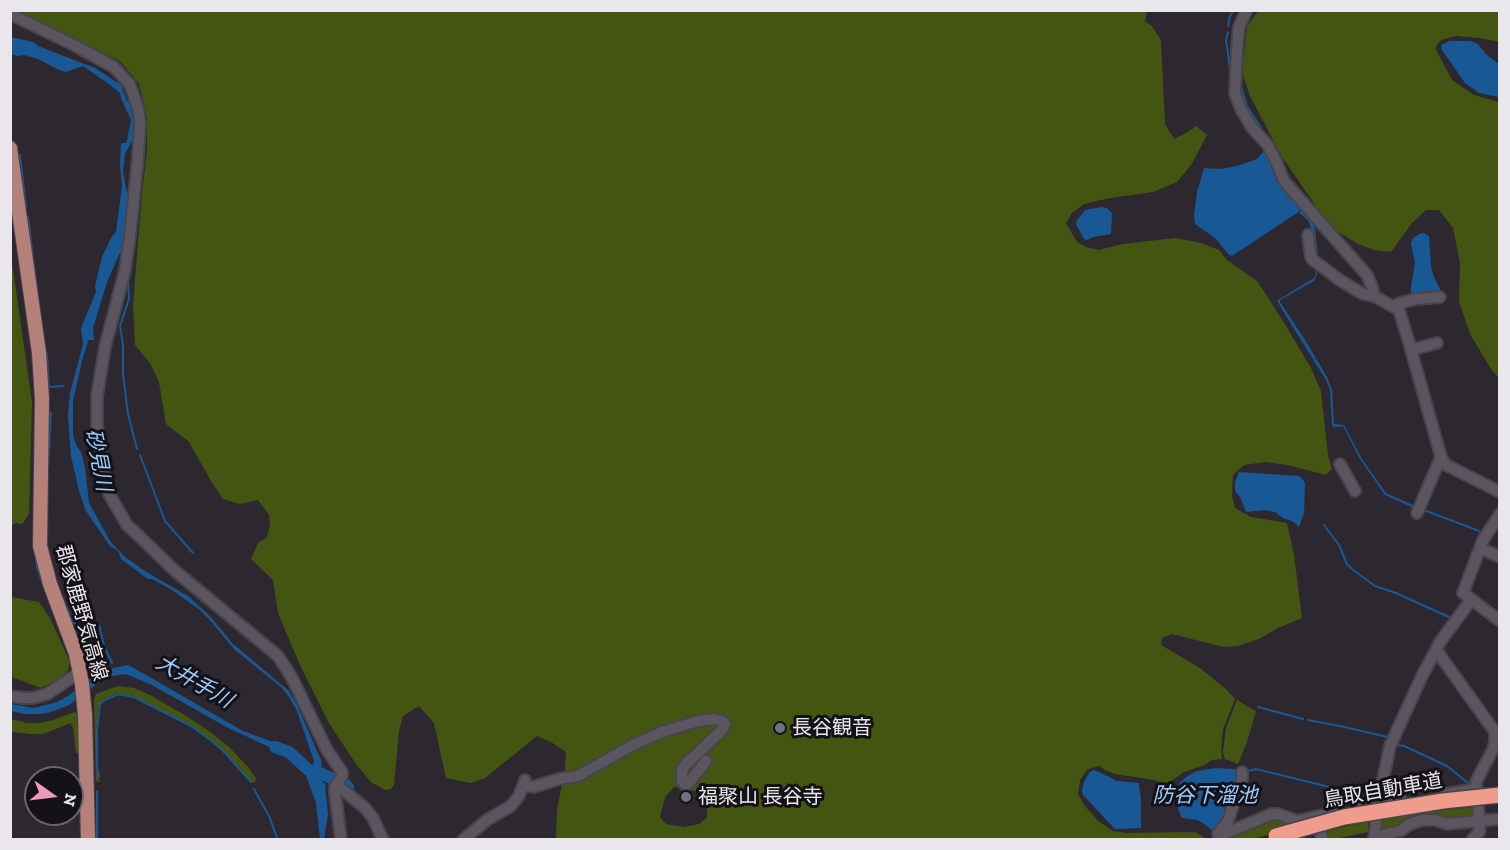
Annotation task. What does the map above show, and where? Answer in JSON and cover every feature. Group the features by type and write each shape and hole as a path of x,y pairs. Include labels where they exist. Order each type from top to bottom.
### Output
{"highway":[{"name":"鳥取自動車道","path":"1278,838 1344,817 1443,801 1500,795"},
{"name":"鳥取自動車道","path":"1278,838 1345,821 1398,811 1500,800"}],"main road":[{"name":"郡家鹿野気高線","path":"10,148 39,353 42,399 40,546 50,584 76,654 81,678 84,698 88,840"}],"street":[{"path":"1247,10 1239,27 1237,49 1235,94 1241,109 1252,128 1267,144 1284,181 1367,275 1374,296"},
{"path":"10,14 114,67 130,85 138,108 140,124 138,159 130,236 125,270 105,347 97,396 100,458 109,494 127,525 174,570 278,656 291,676 327,750 341,769 335,792 341,840"},
{"path":"1308,235 1313,261 1363,294 1374,296 1399,310 1441,457 1446,465 1500,492"},
{"path":"1394,307 1400,303 1402,298 1440,297"},
{"path":"1411,350 1437,343"},
{"path":"1417,513 1441,457"},
{"path":"1340,464 1355,491"},
{"path":"1500,514 1480,548 1463,593 1500,621"},
{"path":"1480,548 1500,557"},
{"path":"1471,600 1440,642 1390,746 1378,804 1374,838 1400,831 1422,820 1435,820 1447,824 1500,819"},
{"path":"1436,650 1495,732 1495,742 1476,782 1480,831 1472,840"},
{"path":"10,696 33,698 54,692 81,678"},
{"path":"463,840 487,820 511,806 525,783 533,786 578,776 633,745 662,732 699,721 714,719 722,721 725,724 722,730 682,770 684,784 688,784 706,761"},
{"path":"1220,839 1218,834 1228,821 1242,779 1242,772"},
{"path":"339,782 373,818 383,840"},
{"path":"1220,839 1224,834 1272,814 1296,821 1378,804 1476,789"},
{"path":"1315,817 1323,840"},
{"path":"1296,821 1303,840"}],"green space":[{"path":"18,11 1147,11 1145,22 1151,25 1161,40 1165,124 1174,139 1196,126 1207,135 1191,165 1177,182 1153,192 1084,204 1072,213 1066,223 1077,242 1099,250 1122,244 1175,238 1201,243 1219,250 1227,260 1258,282 1311,368 1321,391 1328,456 1332,469 1326,475 1266,462 1244,465 1233,475 1232,496 1235,508 1251,517 1287,523 1294,555 1302,618 1259,639 1238,646 1223,647 1172,634 1162,638 1161,645 1200,668 1235,699 1223,729 1222,759 1212,760 1162,784 1154,780 1115,774 1099,766 1088,769 1080,780 1078,794 1084,805 1098,821 1113,831 1126,833 1195,832 1206,839 556,839 557,809 565,770 566,752 537,736 485,778 471,783 446,778 434,723 419,706 403,716 399,731 394,785 391,789 386,790 372,783 356,764 329,723 299,663 278,613 273,580 251,559 258,543 267,537 270,525 269,515 258,500 240,504 223,499 189,442 166,424 159,382 150,363 135,345 133,305 147,151 147,118 139,84 120,61","holes":["674,787 697,791 707,801 707,818 699,824 684,827 666,824 660,817 665,797"]},
{"path":"1258,11 1499,11 1499,42 1456,36 1441,40 1435,48 1452,80 1474,95 1499,102 1499,378 1470,334 1459,301 1460,263 1453,228 1439,210 1426,210 1412,223 1391,252 1374,250 1358,244 1337,231 1318,209 1282,157 1250,96 1242,72 1247,27"},
{"path":"11,255 32,402 29,514 22,524 15,523 11,527"},
{"path":"11,597 39,602 50,618 70,662 62,678 41,688 11,677"},
{"path":"118,686 134,688 148,694 209,731 247,766 256,778 255,782 252,783 213,742 191,726 134,696 118,693 105,699 99,705 96,767 100,782 96,781 94,700 96,694"},
{"path":"1237,700 1256,711 1238,764 1225,759 1223,752 1226,728"},
{"path":"75,712 80,715 81,766 71,723 43,734 11,732 11,719 27,723 50,721"},
{"path":"1473,807 1474,816 1385,830 1381,828 1382,819"},
{"path":"1267,819 1278,820 1294,828 1252,839 1226,840"},
{"path":"1367,822 1368,832 1335,839 1329,839 1327,834 1329,830"}],"water":[{"path":"11,37 33,42 95,68 121,85 127,101 130,102 134,117 133,139 125,154 123,172 129,197 123,251 107,282 93,328 94,340 88,341 73,401 73,435 85,468 89,503 110,541 125,557 188,596 210,616 232,643 289,691 321,760 328,815 324,839 320,839 316,803 301,762 313,765 314,761 297,711 289,697 282,688 234,649 200,610 172,590 148,579 121,559 118,551 110,546 86,511 71,456 68,416 70,393 83,344 81,328 96,292 95,286 102,257 116,232 122,186 121,145 127,141 131,120 120,93 105,81 83,66 66,72 38,59 11,54"},
{"path":"1450,41 1470,41 1478,44 1499,64 1499,97 1479,93 1465,83 1442,50 1441,45"},
{"path":"1263,152 1282,189 1285,189 1301,209 1232,256 1215,238 1195,224 1197,192 1204,168 1220,169 1237,166 1257,159"},
{"path":"1102,207 1112,213 1111,234 1084,239 1076,222 1085,210"},
{"path":"1302,209 1313,221 1315,229 1319,262 1317,275 1314,281 1280,302 1327,377 1332,390 1334,424 1344,425 1362,459 1386,493 1415,506 1414,508 1385,495 1360,459 1343,426 1334,427 1332,425 1330,390 1326,380 1278,303 1278,300 1316,275 1312,231 1308,220 1299,213"},
{"path":"1424,233 1429,236 1431,267 1440,289 1438,292 1414,295 1411,293 1411,287 1415,263 1411,244 1412,239"},
{"path":"1239,472 1299,476 1305,483 1304,513 1299,527 1275,512 1265,510 1246,512 1235,491 1235,482"},
{"path":"127,665 243,731 292,749 288,756 230,729 152,685 126,674 112,676 69,705 54,711 24,714 11,711 11,704 34,708 57,702 97,674"},
{"name":"防谷下溜池","path":"1216,768 1237,770 1239,775 1225,815 1217,827 1211,830 1197,820 1182,818 1178,809 1177,789 1180,782 1189,775 1197,771"},
{"path":"1093,770 1117,781 1139,783 1141,828 1115,829 1083,795 1084,782"}],"waterway":[{"path":"1228,26 1234,10"},
{"path":"1228,32 1226,40 1230,69"},
{"path":"1240,83 1247,106 1261,128"},
{"path":"20,155 26,207"},
{"path":"28,217 38,298"},
{"path":"128,278 129,299 120,326 128,414 137,449"},
{"path":"45,350 49,387 63,386"},
{"path":"48,470 51,413"},
{"path":"140,455 165,521 193,553"},
{"path":"1424,510 1480,533"},
{"path":"1324,525 1353,570 1375,586 1451,618 1445,626"},
{"path":"35,549 37,567 43,585 46,586"},
{"path":"64,602 73,622 81,627 99,625 104,646 112,663"},
{"path":"1444,650 1453,664"},
{"path":"1458,671 1465,681"},
{"path":"99,777 97,730 100,704 119,694 134,697 191,726 226,754 251,782"},
{"path":"1258,707 1303,719"},
{"path":"1308,720 1387,737"},
{"path":"1395,745 1404,746 1447,766 1468,783"},
{"name":"大井手川","path":"275,747 289,752 314,775"},
{"path":"1245,772 1256,769 1374,798"},
{"name":"大井手川","path":"317,772 348,787"},
{"path":"254,789 269,816 278,840"},
{"path":"97,791 97,840"}],"place":[{"name":"長谷観音","path":"780,728"},
{"name":"福聚山 長谷寺","path":"686,797"}],"water label":[{"name":"砂見川","path":"98,460"}]}
